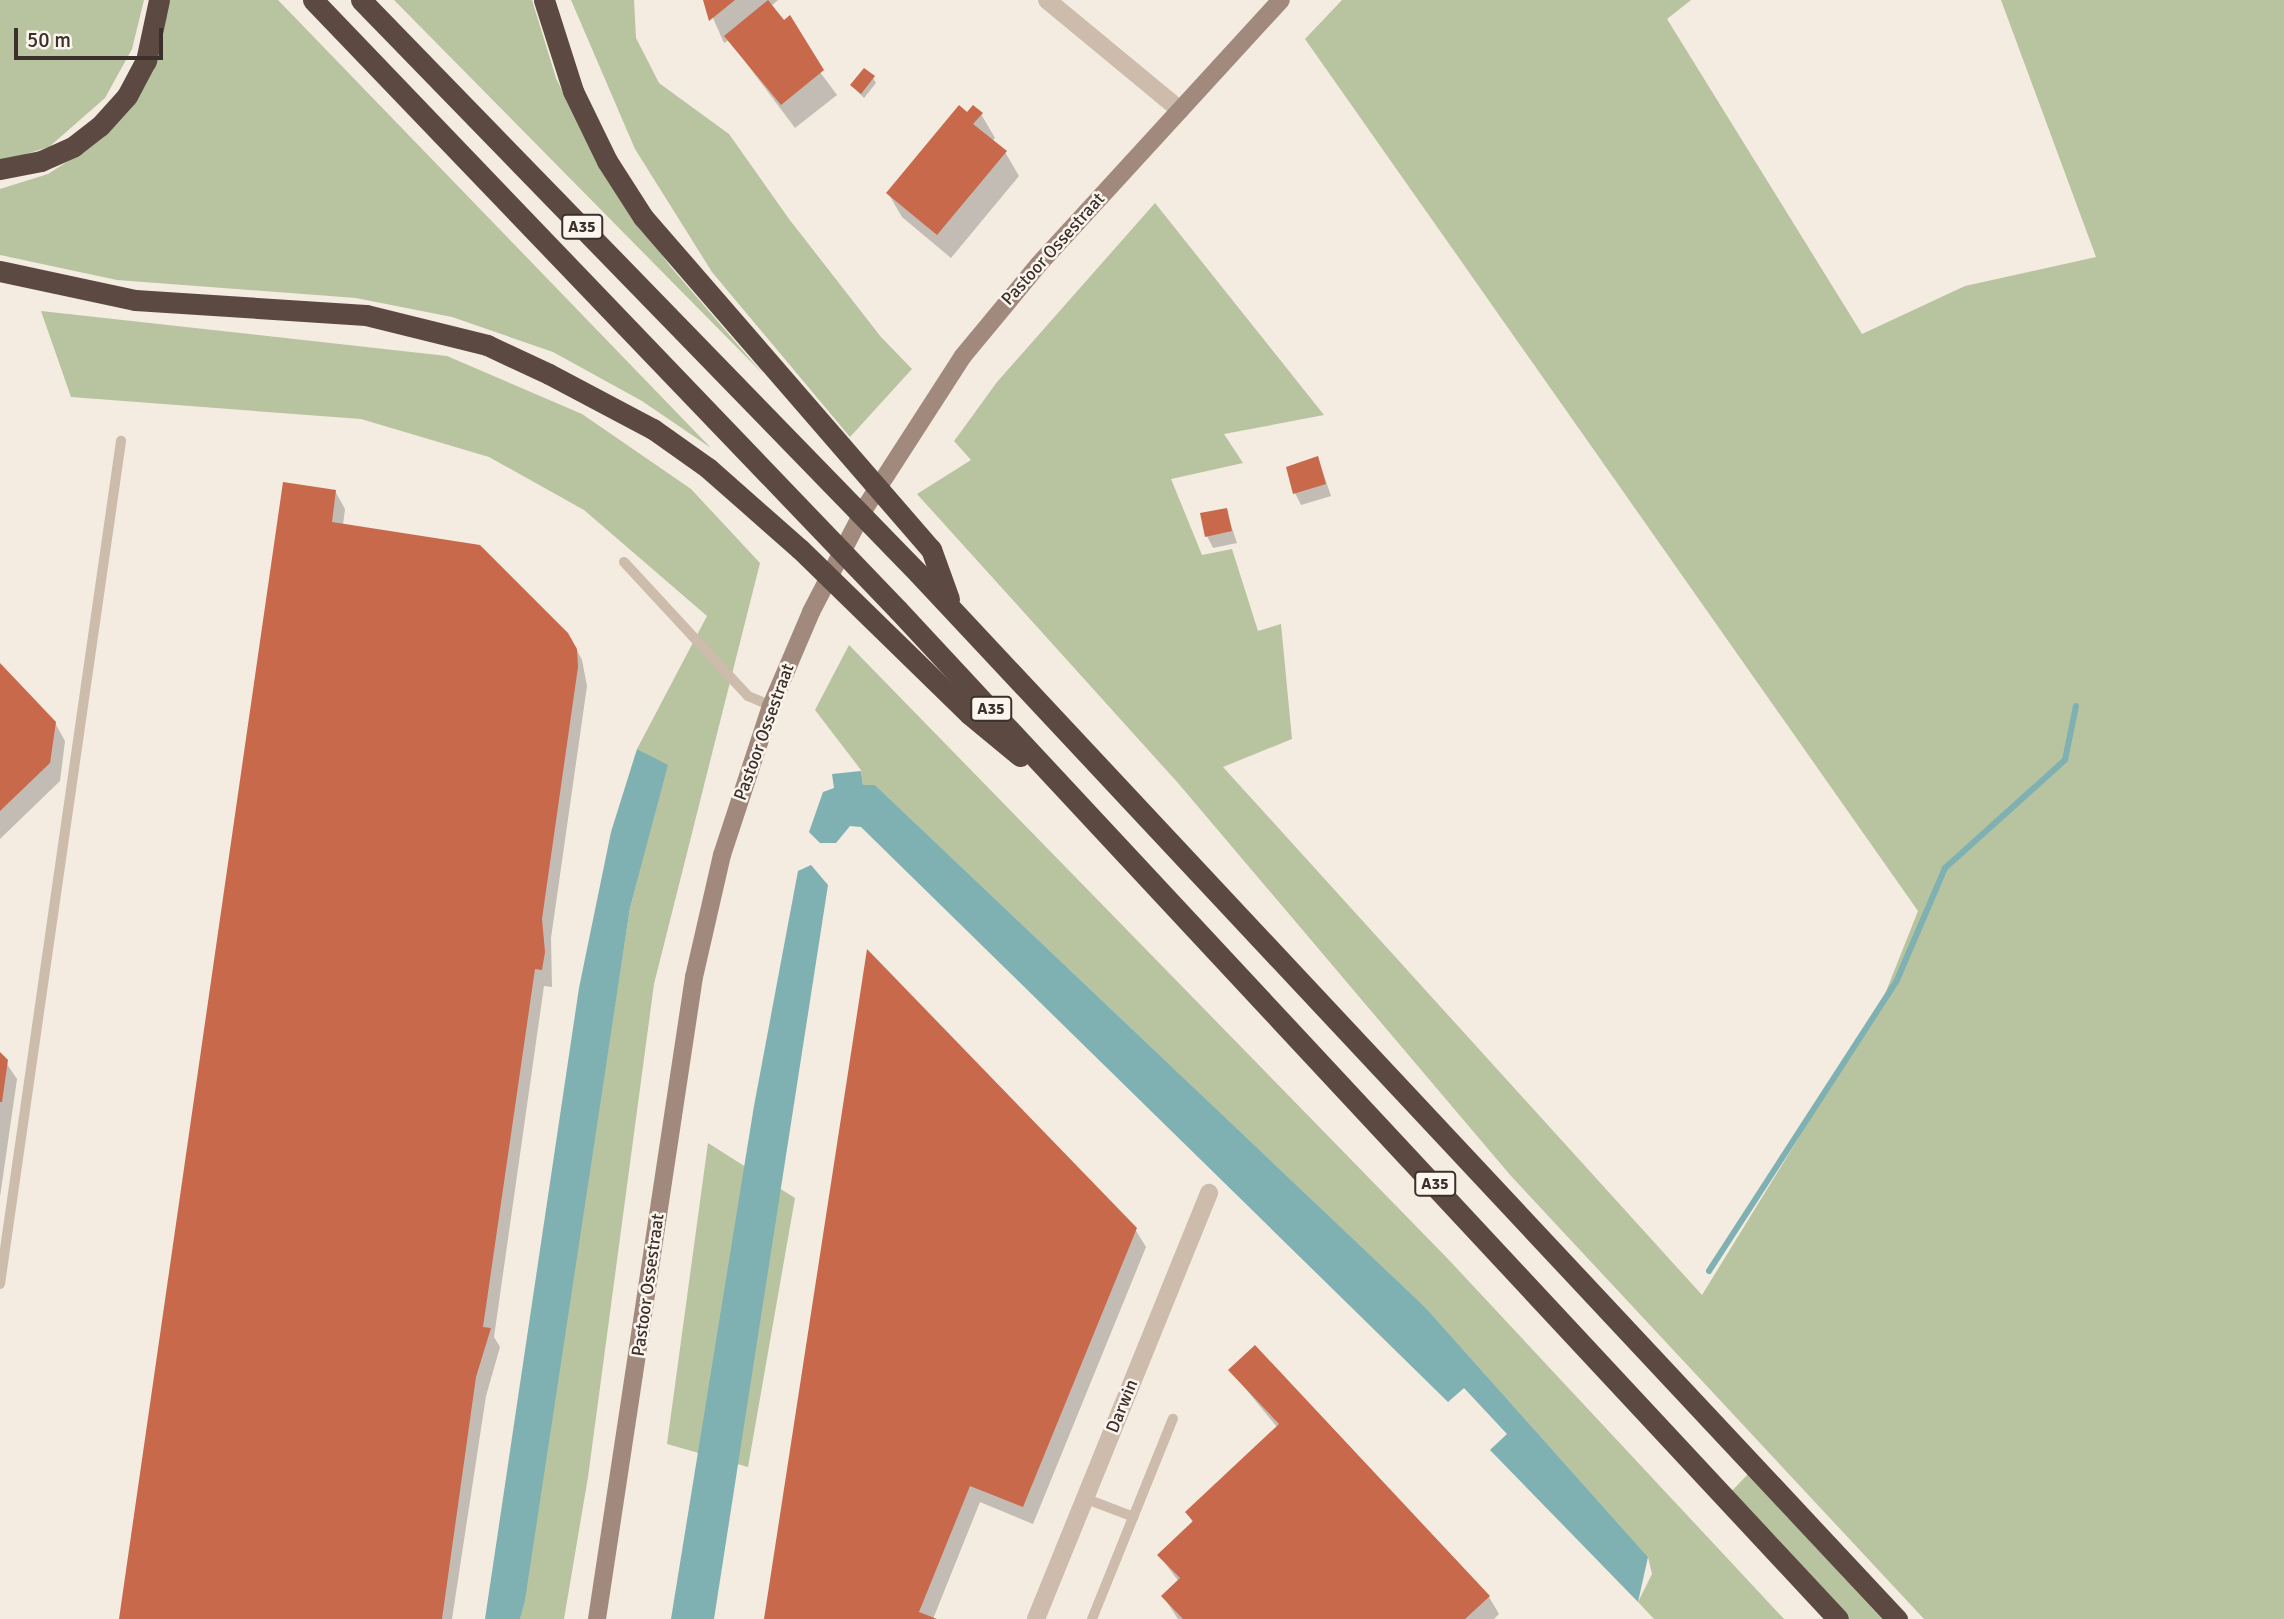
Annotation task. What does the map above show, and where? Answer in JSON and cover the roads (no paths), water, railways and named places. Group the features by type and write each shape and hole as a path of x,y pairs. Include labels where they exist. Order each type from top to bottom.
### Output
{"highway":[{"path":"0,169 41,161 74,146 100,126 127,96 146,61 159,0"},
{"name":"A35","path":"313,0 898,610 1838,1619"},
{"name":"A35","path":"360,0 953,609 1897,1619"},
{"name":"A35","path":"544,0 573,91 607,161 643,216 931,549 953,609"},
{"name":"A35","path":"0,271 135,300 366,315 487,345 653,429 767,519 969,714 1084,808"}],"main road":[{"name":"Pastoor Ossestraat","path":"597,1619 694,976 722,855 771,706 834,565 884,475 963,356 1039,264 1281,0"}],"street":[{"path":"1047,0 1180,110"},
{"name":"Darwin","path":"1036,1619 1209,1193"}],"lane":[{"path":"0,1284 121,441"},
{"path":"624,562 748,696 771,706"},
{"path":"1093,1619 1173,1419"},
{"path":"1084,1497 1134,1517"}],"water":[{"path":"637,749 668,765 630,908 525,1600 520,1619 485,1619 579,988 611,832"},
{"path":"861,771 863,785 875,785 1426,1308 1648,1557 1638,1602 1490,1450 1507,1434 1464,1388 1448,1402 861,827 850,826 836,843 820,843 809,832 823,792 834,788 832,774"},
{"path":"811,865 828,885 714,1619 671,1619 754,1106 798,871"}],"waterway":[{"path":"1709,1271 1897,980 1945,868 2065,760 2076,706"}]}
